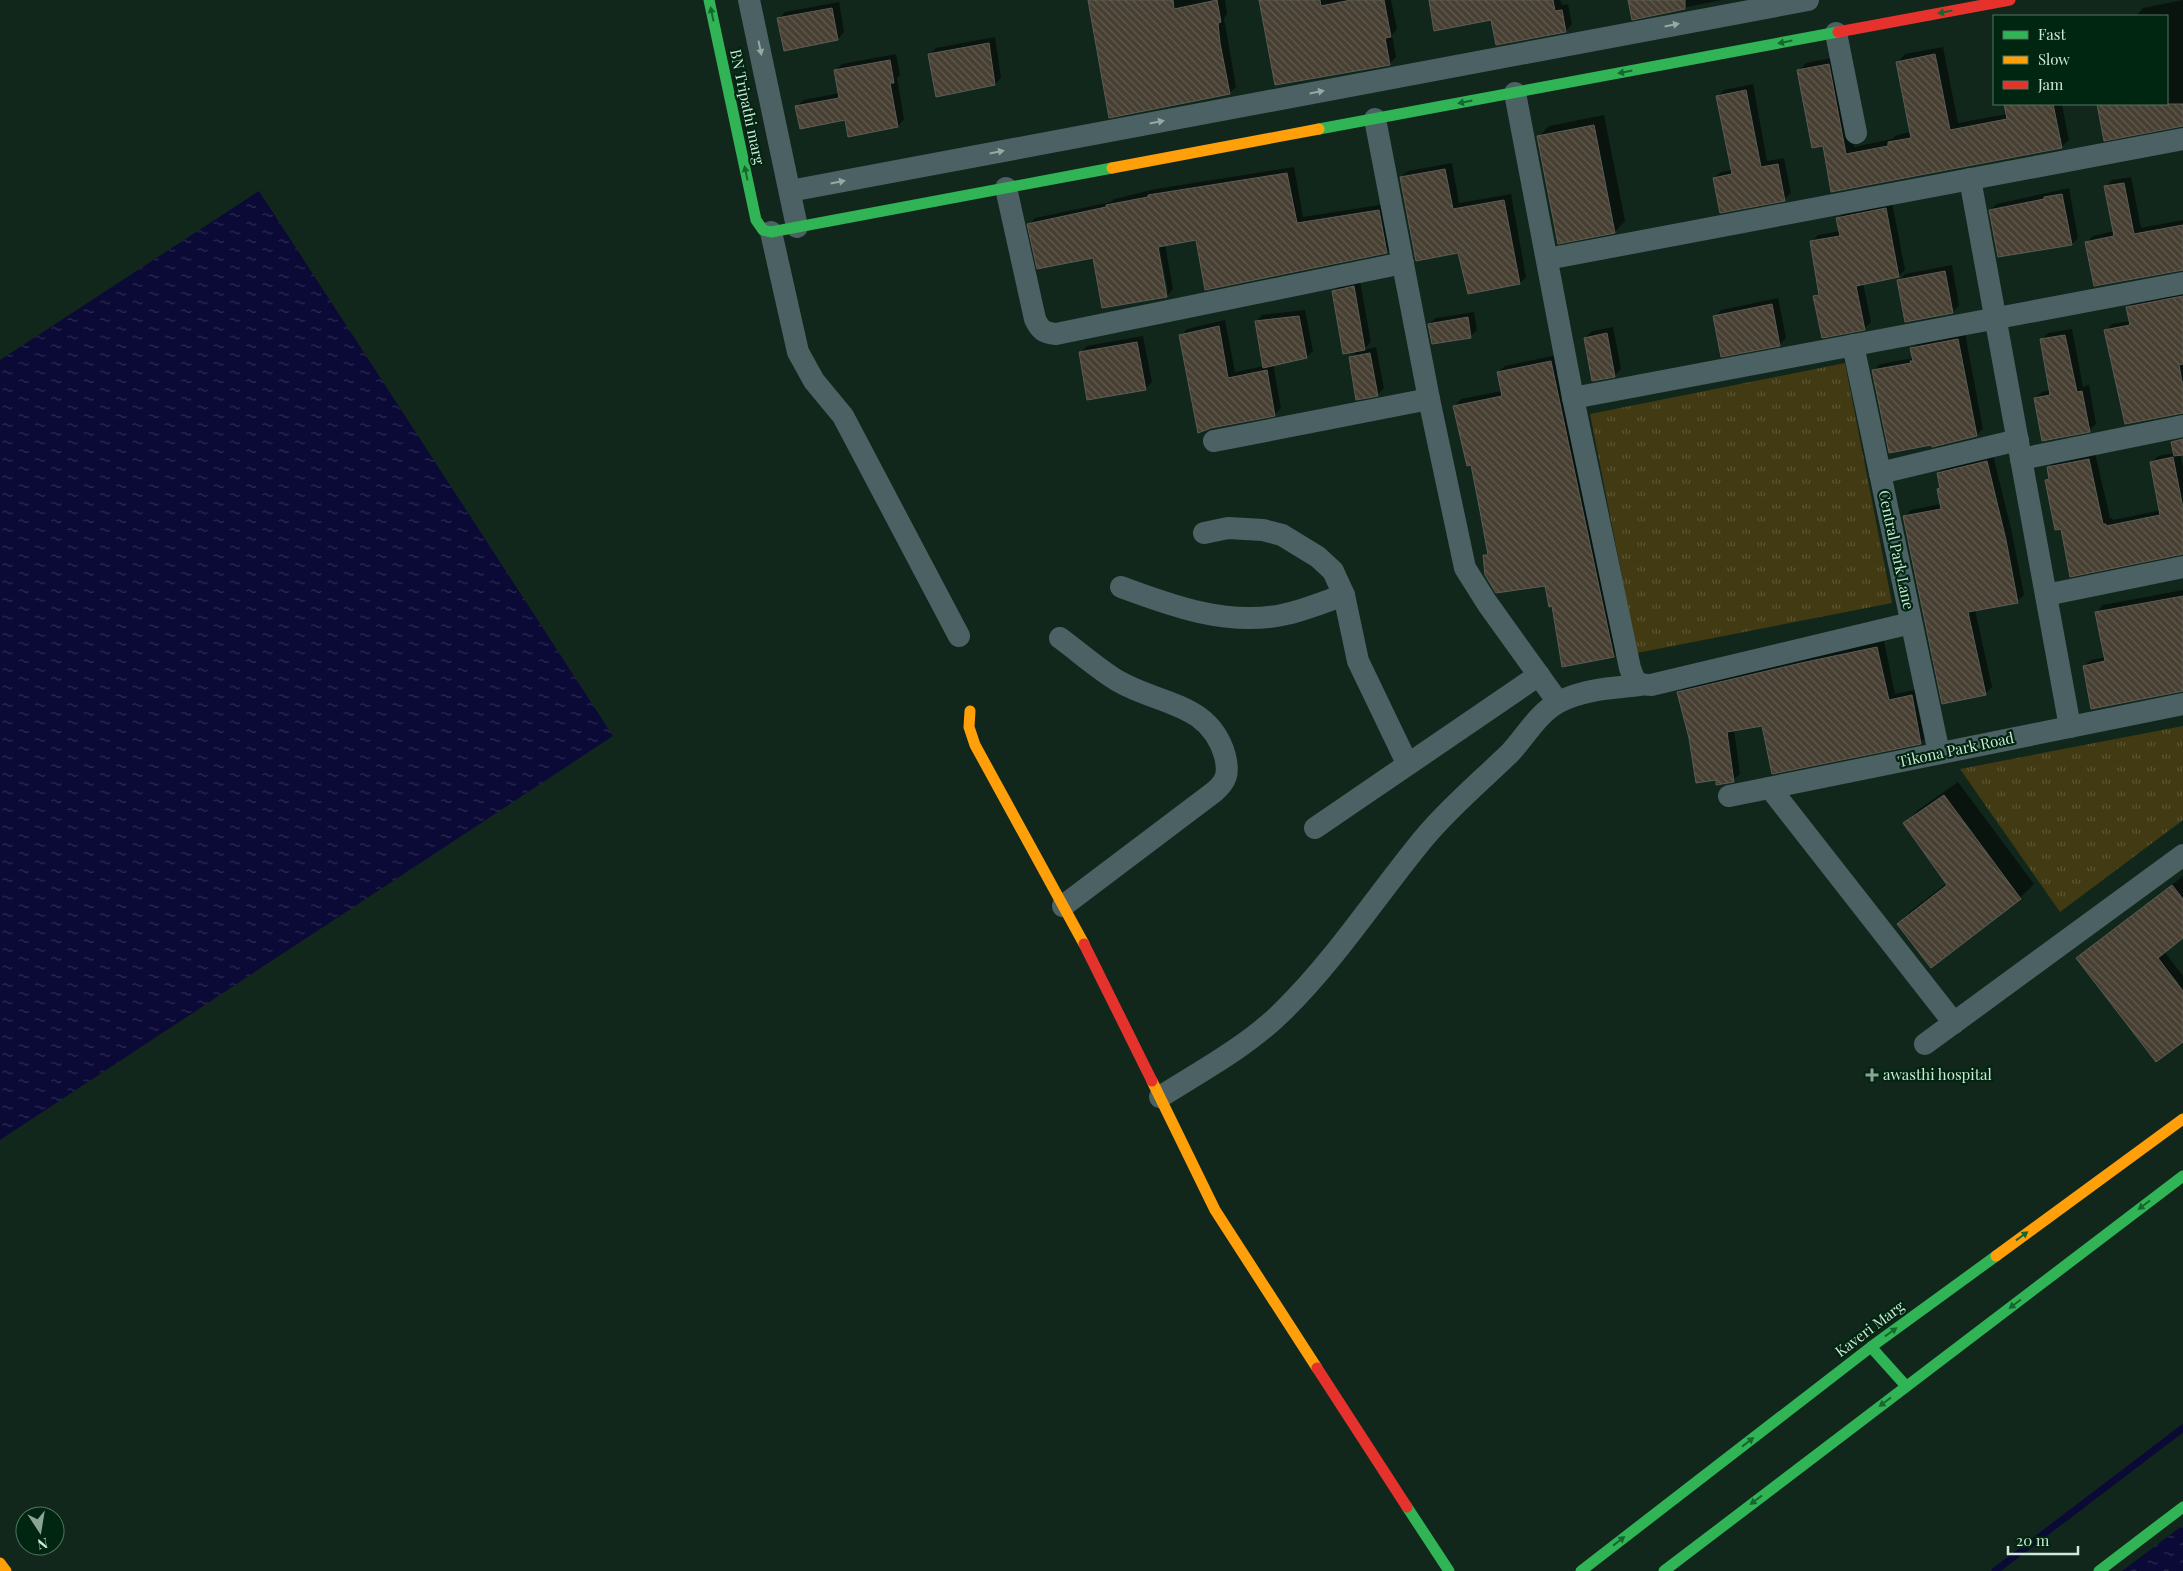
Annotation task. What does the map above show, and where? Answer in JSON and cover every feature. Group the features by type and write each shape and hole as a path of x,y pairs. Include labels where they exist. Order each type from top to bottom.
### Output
{"street":[{"name":"BN Tripathi marg","path":"708,0 764,226"},
{"path":"749,0 798,227"},
{"path":"790,191 1808,0"},
{"path":"959,636 843,416 814,381 798,352 764,226 798,227 2010,0"},
{"path":"1836,33 1856,132"},
{"path":"1515,93 1573,398 1630,668 1634,680 1640,685"},
{"path":"1375,119 1429,399 1465,568 1487,603 1558,702"},
{"path":"1546,259 2183,139"},
{"path":"1970,179 2070,727"},
{"path":"1006,188 1035,319 1040,329 1046,333 1056,334 1403,264"},
{"path":"1573,398 2183,283"},
{"name":"Central Park Lane","path":"1853,346 1939,754"},
{"path":"1214,441 1429,399"},
{"path":"1880,474 2019,449 2183,426"},
{"path":"1204,533 1228,528 1263,530 1282,535 1318,557 1333,571 1344,594 1358,661 1407,763"},
{"path":"2046,595 2183,567"},
{"path":"1121,587 1183,608 1210,615 1240,618 1282,615 1344,594"},
{"path":"1160,1097 1228,1054 1283,1012 1316,975 1425,837 1461,798 1509,753 1547,709 1558,702 1589,691 1640,685 1651,686 1911,622"},
{"path":"1060,638 1117,680 1133,689 1181,707 1205,720 1224,752 1228,776 1223,785 1062,906"},
{"path":"1315,828 1539,674"},
{"name":"Tikona Park Road","path":"1730,796 2183,704"},
{"path":"970,711 969,727 975,745 1101,976 1215,1210 1449,1571"},
{"path":"1770,788 1954,1023"},
{"path":"1925,1044 2183,855"},
{"name":"Kaveri Marg","path":"1581,1571 1871,1347 2183,1119"},
{"path":"1664,1571 2183,1176"},
{"path":"1871,1347 1906,1386"},
{"path":"2099,1571 2183,1506"},
{"path":"0,1563 6,1571"}],"green space":[{"path":"1845,363 1892,603 1637,653 1590,414"},
{"path":"2183,726 2183,820 2060,912 1960,769"}],"water":[{"path":"259,191 613,736 0,1140 0,360"},
{"path":"2183,1525 2183,1571 2122,1571"}],"building":[{"path":"1088,0 1173,0 1174,9 1217,0 1221,22 1218,23 1220,43 1230,94 1109,118"},
{"path":"1259,0 1320,0 1321,6 1351,0 1384,0 1391,37 1385,38 1390,65 1275,85"},
{"path":"1429,0 1553,0 1555,11 1562,10 1566,32 1496,45 1491,20 1434,31"},
{"path":"1628,0 1685,0 1685,9 1632,20"},
{"path":"832,8 838,40 784,51 777,18"},
{"path":"989,43 995,85 936,97 928,54"},
{"path":"1935,54 1950,130 2007,119 2004,105 2053,105 2062,148 1831,192 1823,146 1812,148 1797,70 1829,64 1846,154 1888,146 1888,142 1911,138 1896,62"},
{"path":"890,60 894,83 890,83 898,127 848,137 845,120 800,129 795,106 839,98 834,70"},
{"path":"1746,90 1761,167 1778,164 1785,201 1720,213 1713,178 1732,174 1716,96"},
{"path":"2183,104 2183,126 2104,141 2097,105"},
{"path":"1594,125 1615,233 1558,244 1537,136"},
{"path":"1445,169 1453,209 1504,200 1520,284 1468,294 1458,253 1416,261 1400,177"},
{"path":"1287,173 1297,223 1379,210 1387,253 1205,290 1196,240 1158,247 1167,297 1102,308 1093,258 1037,269 1027,224 1148,197 1148,195"},
{"path":"2124,183 2134,234 2183,225 2183,270 2094,286 2085,242 2114,236 2104,186"},
{"path":"2062,194 2072,245 1998,257 1989,210"},
{"path":"1886,208 1899,277 1856,286 1865,330 1822,338 1813,296 1819,295 1810,241 1840,236 1836,218"},
{"path":"1945,271 1953,313 1905,322 1897,280"},
{"path":"1354,286 1365,350 1343,354 1332,291"},
{"path":"2183,296 2183,364 2179,365 2183,387 2183,413 2125,424 2104,330 2130,325 2126,307"},
{"path":"1772,304 1780,346 1721,357 1713,316"},
{"path":"1299,316 1307,358 1263,368 1255,321"},
{"path":"1468,317 1471,338 1432,344 1428,324"},
{"path":"1219,326 1228,378 1267,370 1275,416 1211,428 1198,433 1179,335"},
{"path":"1607,333 1615,377 1592,381 1584,338"},
{"path":"2065,335 2077,392 2082,391 2090,432 2042,441 2034,398 2050,395 2040,339"},
{"path":"1958,339 1977,436 1932,447 1931,445 1889,453 1872,370 1911,363 1910,361 1913,361 1910,348"},
{"path":"1137,342 1146,390 1087,400 1079,352"},
{"path":"1370,353 1378,396 1356,400 1349,357"},
{"path":"1551,361 1614,657 1562,667 1552,606 1549,607 1545,586 1496,593 1485,575 1483,555 1488,555 1480,511 1471,465 1467,466 1453,406 1502,396 1497,372"},
{"path":"2183,439 2183,455 2174,456 2171,442"},
{"path":"2173,457 2183,508 2183,554 2070,577 2061,529 2055,530 2045,480 2049,479 2047,467 2089,459 2103,524 2106,524 2106,526 2160,515 2150,462"},
{"path":"1987,461 2006,540 2018,603 1968,612 1986,695 1942,704 1903,516 1941,509 1937,489 1940,488 1937,473"},
{"path":"2183,596 2183,691 2091,709 2083,666 2105,661 2095,612"},
{"path":"1877,647 1889,700 1912,695 1921,744 1772,774 1762,726 1727,732 1734,782 1716,785 1716,780 1696,783 1689,738 1677,692"},
{"path":"1944,795 2021,899 1931,968 1897,924 1947,885 1903,823"},
{"path":"2172,885 2183,899 2183,938 2158,958 2183,991 2183,1042 2156,1062 2076,958"}],"waterway":[{"path":"1995,1571 2183,1428"}],"traffic: fast":[{"path":"709,0 756,220 763,230 771,232 1112,168"},
{"path":"1319,129 1838,32"},
{"path":"1664,1571 2183,1176"},
{"path":"1581,1571 1871,1347 1996,1256"},
{"path":"1871,1347 1906,1386"},
{"path":"1407,1507 1449,1571"},
{"path":"2099,1571 2183,1507"}],"traffic: slow":[{"path":"1112,168 1319,129"},
{"path":"970,711 969,727 975,745 1084,944"},
{"path":"1152,1081 1215,1210 1317,1368"},
{"path":"1996,1256 2183,1119"},
{"path":"0,1563 6,1571"}],"traffic: jam":[{"path":"1838,32 2010,0"},
{"path":"1084,944 1152,1081"},
{"path":"1317,1368 1407,1507"}],"place":[{"name":"awasthi hospital","path":"1872,1075"}]}
